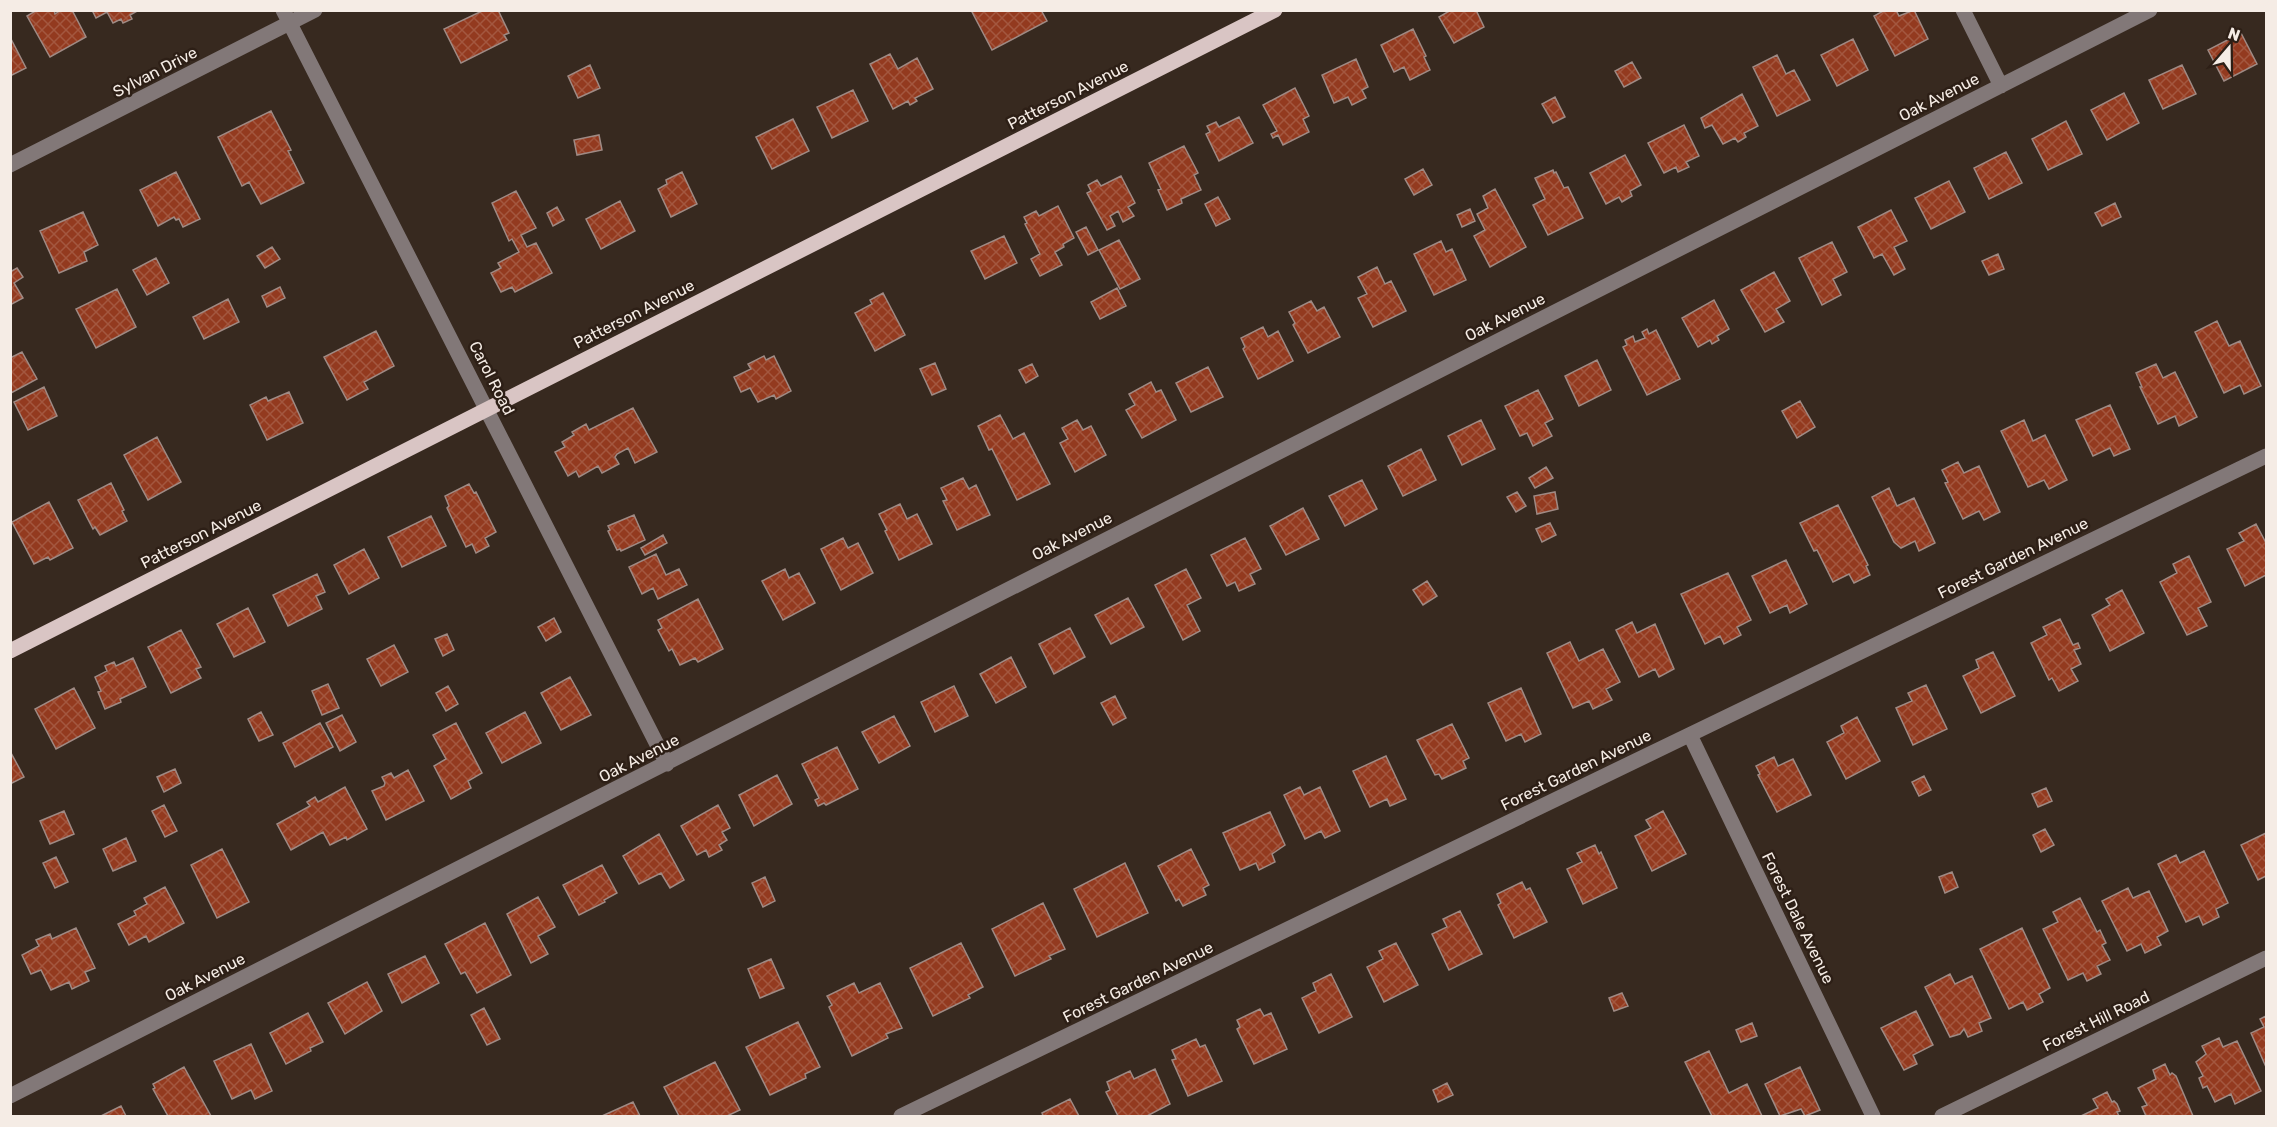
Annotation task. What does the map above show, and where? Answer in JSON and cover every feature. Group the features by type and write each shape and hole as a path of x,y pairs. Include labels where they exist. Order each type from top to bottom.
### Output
{"main road":[{"name":"Patterson Avenue","path":"10,651 1275,10"}],"street":[{"name":"Sylvan Drive","path":"10,165 286,17 315,10"},
{"path":"1963,10 2001,86"},
{"name":"Oak Avenue","path":"10,1096 2150,10"},
{"name":"Carol Road","path":"286,17 488,408 667,764"},
{"name":"Forest Garden Avenue","path":"901,1116 2266,456"},
{"name":"Forest Dale Avenue","path":"1690,735 1873,1116"},
{"name":"Forest Hill Road","path":"1942,1116 2266,958"}],"building":[{"path":"37,10 54,10 55,14 61,10 72,10 86,37 50,57 27,16"},
{"path":"92,10 139,10 130,15 132,19 123,23 121,19 113,23 107,12 96,18"},
{"path":"484,10 498,10 509,33 504,35 507,40 461,63 444,29"},
{"path":"971,10 1041,10 1047,21 992,50"},
{"path":"1451,10 1476,10 1484,27 1454,43 1439,17"},
{"path":"1885,10 1896,10 1899,16 1914,10 1928,39 1895,56 1874,16"},
{"path":"1413,29 1430,70 1410,80 1404,67 1394,72 1381,45"},
{"path":"2241,33 2257,64 2224,81 2208,50"},
{"path":"10,37 26,68 10,76"},
{"path":"1853,39 1868,70 1837,86 1821,55"},
{"path":"890,54 898,69 917,58 933,89 915,98 917,101 910,105 908,101 893,109 870,64"},
{"path":"1777,55 1786,74 1794,70 1810,100 1777,116 1753,67"},
{"path":"1356,59 1368,87 1362,90 1366,98 1352,105 1348,97 1334,103 1322,75"},
{"path":"1632,62 1641,78 1624,87 1615,71"},
{"path":"590,65 600,88 578,98 568,76"},
{"path":"2182,65 2196,94 2163,109 2149,80"},
{"path":"1295,88 1309,116 1303,119 1309,132 1283,145 1278,135 1273,138 1271,134 1277,131 1263,105"},
{"path":"853,90 868,121 832,138 817,107"},
{"path":"2124,93 2139,123 2107,140 2091,110"},
{"path":"1742,94 1758,126 1744,133 1746,137 1738,142 1735,138 1723,144 1712,125 1705,128 1701,118"},
{"path":"1555,97 1565,117 1553,123 1542,104"},
{"path":"271,111 291,150 288,151 304,183 261,204 249,182 242,186 218,137"},
{"path":"1239,117 1253,143 1219,161 1206,134 1210,132 1207,126 1216,122 1219,127"},
{"path":"793,119 809,151 772,169 756,137"},
{"path":"2066,121 2082,154 2048,170 2032,139"},
{"path":"1684,125 1699,156 1686,162 1689,167 1678,172 1676,167 1664,173 1648,143"},
{"path":"599,135 602,150 577,155 574,140"},
{"path":"1184,146 1198,173 1194,175 1201,190 1181,199 1182,203 1167,210 1158,190 1161,189 1149,163"},
{"path":"2006,152 2022,183 1989,199 1974,168"},
{"path":"1625,155 1641,185 1630,191 1632,196 1622,202 1619,197 1606,204 1590,173"},
{"path":"1423,169 1432,185 1414,195 1405,179"},
{"path":"1553,170 1564,188 1568,187 1583,218 1548,235 1533,205 1545,199 1535,178"},
{"path":"176,172 200,219 183,227 179,219 176,220 174,217 158,226 140,190"},
{"path":"682,172 697,204 671,217 658,189 667,184 666,180"},
{"path":"1121,176 1135,203 1128,207 1134,216 1123,222 1118,211 1110,216 1115,226 1107,230 1087,193 1091,191 1088,185 1097,180 1101,186"},
{"path":"1949,181 1965,212 1931,229 1915,198"},
{"path":"1495,189 1526,247 1490,267 1474,236 1485,230 1477,214 1488,208 1483,196"},
{"path":"516,191 536,228 521,235 527,247 536,243 552,273 515,292 512,287 501,292 491,273 501,268 498,263 519,252 512,239 509,241 492,203"},
{"path":"1218,197 1230,219 1216,226 1205,204"},
{"path":"620,201 635,231 601,249 586,219"},
{"path":"2115,203 2121,217 2102,226 2095,213"},
{"path":"1058,206 1074,238 1055,252 1062,265 1040,276 1031,259 1040,254 1025,224 1027,223 1024,217 1036,211 1039,216"},
{"path":"557,207 564,220 553,226 547,213"},
{"path":"1470,209 1475,221 1462,227 1457,215"},
{"path":"1891,210 1907,241 1894,247 1905,269 1894,275 1882,254 1874,258 1858,227"},
{"path":"83,212 98,245 84,252 87,261 59,273 40,231"},
{"path":"1086,227 1098,250 1088,255 1076,232"},
{"path":"1004,236 1017,263 985,279 971,251"},
{"path":"1119,240 1140,279 1120,289 1099,250"},
{"path":"1441,241 1446,252 1452,249 1466,280 1434,295 1414,254"},
{"path":"1832,242 1847,272 1833,279 1841,295 1822,305 1799,258"},
{"path":"272,247 280,259 265,268 257,256"},
{"path":"1998,254 2004,269 1989,275 1982,261"},
{"path":"156,258 169,283 147,295 133,270"},
{"path":"1377,267 1385,284 1391,281 1406,311 1373,327 1358,298 1367,294 1358,277"},
{"path":"17,268 23,277 14,283 23,298 10,305 10,272"},
{"path":"1774,272 1790,301 1776,309 1784,322 1765,332 1741,290"},
{"path":"280,287 285,298 267,307 262,296"},
{"path":"1117,288 1126,306 1100,319 1091,302"},
{"path":"117,289 136,327 96,348 76,309"},
{"path":"883,293 905,335 875,351 855,313 872,304 870,300"},
{"path":"228,299 239,322 204,339 193,317"},
{"path":"1714,300 1729,329 1717,336 1719,340 1712,344 1710,340 1698,347 1682,318"},
{"path":"1311,301 1317,311 1324,307 1340,337 1308,353 1293,325 1295,323 1289,312"},
{"path":"2217,321 2229,346 2240,341 2261,386 2244,394 2240,385 2224,393 2195,332"},
{"path":"1263,327 1268,337 1278,331 1293,361 1258,379 1243,349 1245,347 1241,338"},
{"path":"1647,329 1649,334 1656,330 1680,379 1647,395 1623,347 1627,345 1625,340 1633,336 1635,342 1645,338 1642,332"},
{"path":"376,331 394,366 364,382 368,389 347,400 324,357"},
{"path":"22,352 37,379 11,393 10,358"},
{"path":"764,356 766,360 774,356 791,391 776,399 774,395 758,402 750,388 741,392 734,377 751,369 748,364"},
{"path":"1597,360 1611,390 1579,406 1565,376"},
{"path":"935,363 946,389 932,395 920,369"},
{"path":"1032,364 1038,376 1026,383 1019,370"},
{"path":"2156,364 2163,378 2175,372 2197,417 2179,426 2175,416 2158,424 2140,387 2142,387 2136,373"},
{"path":"1208,367 1223,397 1191,412 1176,383"},
{"path":"1151,382 1156,392 1161,390 1176,420 1142,438 1126,410 1135,405 1129,394"},
{"path":"44,387 57,416 28,430 14,402"},
{"path":"1538,390 1553,419 1545,423 1552,436 1533,446 1527,433 1520,436 1505,406"},
{"path":"289,392 303,423 267,440 250,405 266,397 268,401"},
{"path":"1800,401 1815,427 1797,438 1782,411"},
{"path":"2110,405 2130,449 2114,456 2110,448 2093,456 2076,420"},
{"path":"633,408 657,452 635,463 628,448 615,457 619,464 602,473 598,466 579,477 576,471 568,476 555,452 565,447 562,442 574,435 572,432 586,424 589,430"},
{"path":"1000,415 1013,439 1024,433 1050,484 1017,500 978,426"},
{"path":"1077,420 1083,430 1091,426 1106,455 1075,472 1060,443 1068,439 1062,428"},
{"path":"1481,420 1495,449 1462,465 1448,436"},
{"path":"2024,420 2033,441 2045,435 2067,480 2049,489 2044,480 2028,487 2001,431"},
{"path":"157,437 181,482 148,500 124,455"},
{"path":"1421,449 1436,480 1403,496 1388,466"},
{"path":"1958,462 1964,473 1979,466 2000,512 1984,520 1979,511 1963,519 1945,483 1948,482 1942,470"},
{"path":"1546,467 1553,478 1535,488 1529,478"},
{"path":"963,478 969,489 976,485 990,515 957,530 943,501 947,500 941,488"},
{"path":"1362,480 1377,509 1345,526 1329,496"},
{"path":"111,483 127,521 100,535 95,527 93,529 78,500"},
{"path":"469,484 474,493 476,492 496,532 485,538 489,546 476,553 472,544 466,547 447,508 449,506 445,496"},
{"path":"1889,488 1897,506 1914,498 1935,543 1919,551 1915,541 1901,548 1894,542 1872,497"},
{"path":"1517,492 1526,506 1516,512 1507,497"},
{"path":"1555,492 1558,509 1537,514 1534,496"},
{"path":"49,502 73,548 50,560 48,557 34,564 12,522"},
{"path":"900,504 907,519 917,514 932,544 899,560 879,514"},
{"path":"1838,505 1868,565 1866,566 1870,575 1854,583 1849,574 1833,582 1800,523"},
{"path":"1303,508 1319,539 1286,555 1270,526"},
{"path":"634,515 645,540 621,551 617,550 608,526"},
{"path":"431,516 446,546 402,567 388,537"},
{"path":"1550,523 1556,535 1542,542 1536,529"},
{"path":"2256,524 2266,543 2266,575 2245,586 2227,549 2244,541 2239,533"},
{"path":"663,535 667,543 645,555 641,548"},
{"path":"843,538 848,548 858,543 873,573 841,590 821,549"},
{"path":"1245,538 1261,569 1250,574 1255,584 1239,591 1235,582 1227,586 1211,555"},
{"path":"364,549 379,578 349,594 334,565"},
{"path":"656,554 666,575 679,569 687,585 658,599 653,588 642,594 629,567"},
{"path":"2189,556 2211,602 2198,608 2207,626 2187,635 2160,582 2177,573 2173,564"},
{"path":"1786,560 1807,604 1790,613 1787,605 1770,613 1752,576"},
{"path":"785,569 789,578 799,573 815,603 783,620 762,581"},
{"path":"1186,569 1201,598 1187,605 1200,631 1183,640 1155,585"},
{"path":"1728,573 1751,620 1737,627 1741,635 1724,644 1720,636 1705,644 1681,594"},
{"path":"317,574 325,592 316,596 322,609 288,626 273,595"},
{"path":"1427,581 1437,596 1423,605 1413,590"},
{"path":"2122,590 2144,633 2110,651 2092,615 2110,605 2106,599"},
{"path":"1128,598 1144,627 1111,644 1095,615"},
{"path":"698,599 723,649 698,662 695,658 680,665 672,649 669,651 658,630 662,628 658,620"},
{"path":"248,608 265,642 234,657 217,624"},
{"path":"554,618 561,632 546,641 538,627"},
{"path":"2060,619 2073,645 2078,643 2080,648 2074,650 2081,664 2071,669 2078,681 2059,691 2052,678 2049,680 2031,643 2047,635 2043,627"},
{"path":"1632,622 1637,633 1655,624 1674,669 1659,677 1655,669 1639,677 1616,630"},
{"path":"1070,628 1085,657 1054,674 1039,644"},
{"path":"181,630 201,667 196,669 201,678 171,693 148,647"},
{"path":"447,634 454,650 443,656 435,639"},
{"path":"1570,642 1579,661 1603,649 1620,682 1606,689 1612,700 1593,709 1589,701 1573,708 1547,653"},
{"path":"394,645 408,672 381,686 367,659"},
{"path":"1993,652 2015,696 1981,713 1963,676 1979,668 1976,660"},
{"path":"1011,657 1026,687 996,703 980,674"},
{"path":"133,658 146,687 105,709 95,677 107,671 105,666 114,662 116,666"},
{"path":"570,677 591,715 561,730 541,693"},
{"path":"328,684 339,708 322,715 312,691"},
{"path":"1926,685 1947,729 1913,745 1896,708 1912,701 1908,693"},
{"path":"448,686 458,704 446,711 436,693"},
{"path":"954,686 968,716 935,732 921,702"},
{"path":"74,688 95,728 56,749 35,709"},
{"path":"1521,688 1541,734 1525,742 1521,734 1506,741 1488,703"},
{"path":"1115,696 1126,718 1113,725 1101,703"},
{"path":"261,712 273,735 259,741 248,719"},
{"path":"525,712 541,743 502,763 486,733"},
{"path":"342,715 356,742 340,751 326,723"},
{"path":"894,716 910,746 879,763 862,732"},
{"path":"1857,717 1880,761 1846,779 1827,742 1844,733 1841,726"},
{"path":"320,723 333,747 295,767 283,743"},
{"path":"456,723 482,773 468,781 471,788 451,799 434,766 446,759 433,735"},
{"path":"1452,724 1469,758 1463,761 1466,768 1442,779 1439,774 1435,775 1417,740"},
{"path":"837,747 858,789 826,805 824,803 818,806 815,800 819,798 802,764"},
{"path":"10,751 24,777 10,784"},
{"path":"1386,756 1406,799 1390,806 1387,799 1370,807 1353,771"},
{"path":"1774,757 1778,766 1793,759 1811,795 1777,812 1758,775 1760,774 1756,766"},
{"path":"175,769 181,783 164,792 157,777"},
{"path":"408,770 424,801 386,820 372,791 384,786 382,777 391,773 394,778"},
{"path":"777,775 792,804 754,826 739,795"},
{"path":"1924,776 1931,790 1919,796 1912,782"},
{"path":"345,787 367,829 347,840 346,837 330,845 323,832 291,850 277,824 310,806 307,802 315,797 318,802"},
{"path":"1300,787 1304,795 1320,787 1340,831 1325,838 1321,831 1305,839 1284,795"},
{"path":"2046,788 2052,801 2038,807 2032,794"},
{"path":"164,805 177,831 165,837 152,811"},
{"path":"718,805 730,828 722,832 727,840 719,845 722,850 709,857 706,850 697,855 681,826"},
{"path":"64,811 74,834 50,844 40,821"},
{"path":"1663,811 1686,854 1652,871 1635,836 1651,828 1646,820"},
{"path":"1270,812 1285,845 1272,854 1275,862 1259,870 1256,863 1240,870 1223,833"},
{"path":"2045,829 2054,845 2041,852 2033,835"},
{"path":"2266,833 2266,876 2258,880 2241,845"},
{"path":"659,834 684,880 670,888 661,873 639,884 623,856"},
{"path":"126,838 136,861 113,871 103,849"},
{"path":"1595,845 1599,854 1601,852 1617,888 1583,904 1567,869 1582,862 1577,853"},
{"path":"222,849 249,902 217,918 191,865"},
{"path":"1191,849 1209,885 1203,888 1206,895 1183,906 1179,899 1176,901 1158,866"},
{"path":"2204,851 2228,903 2216,909 2219,917 2203,925 2199,916 2186,922 2158,864 2176,855 2180,863"},
{"path":"56,857 68,882 55,888 43,863"},
{"path":"1125,863 1148,913 1097,937 1074,889"},
{"path":"602,865 617,893 579,915 563,885"},
{"path":"1952,872 1958,887 1945,893 1939,877"},
{"path":"765,877 775,901 763,907 752,883"},
{"path":"1522,882 1526,890 1530,888 1547,922 1514,938 1498,905 1501,903 1497,894"},
{"path":"165,887 184,923 149,942 146,936 129,945 118,924 136,915 134,911 147,904 144,898"},
{"path":"2128,888 2133,898 2149,891 2168,931 2157,937 2161,945 2145,953 2141,944 2127,951 2102,901"},
{"path":"538,897 555,927 538,936 548,954 531,963 507,914"},
{"path":"2080,898 2097,932 2100,930 2106,943 2102,945 2110,960 2097,966 2101,974 2087,981 2083,973 2068,980 2043,929 2058,922 2053,912"},
{"path":"1043,903 1065,949 1049,956 1051,959 1015,976 992,929"},
{"path":"1460,911 1482,954 1449,970 1432,934 1447,927 1443,919"},
{"path":"485,923 511,975 477,993 465,972 461,974 445,944"},
{"path":"76,928 95,968 85,972 89,981 72,989 69,982 51,990 41,970 31,974 22,955 39,946 36,940 50,934 52,939"},
{"path":"2022,928 2050,988 2039,994 2043,1002 2027,1010 2023,1002 2009,1009 1980,949"},
{"path":"961,943 983,987 968,995 970,998 933,1016 910,968"},
{"path":"1396,943 1418,985 1384,1002 1367,967 1383,959 1379,951"},
{"path":"425,956 439,983 402,1003 388,974"},
{"path":"771,959 784,988 760,998 748,969"},
{"path":"1331,974 1352,1017 1319,1033 1302,998 1316,991 1313,983"},
{"path":"1950,974 1955,984 1972,976 1991,1018 1979,1023 1982,1031 1968,1037 1964,1029 1960,1034 1950,1037 1925,987"},
{"path":"367,982 382,1011 345,1034 328,1003"},
{"path":"854,983 859,993 880,983 902,1028 886,1034 888,1038 852,1056 829,1007 832,1005 827,996"},
{"path":"1622,993 1628,1006 1614,1011 1609,998"},
{"path":"484,1008 500,1039 487,1045 471,1015"},
{"path":"1260,1009 1264,1016 1271,1013 1287,1049 1254,1064 1237,1029 1240,1027 1237,1020"},
{"path":"1916,1011 1933,1045 1913,1055 1917,1064 1904,1070 1881,1028"},
{"path":"308,1013 323,1042 286,1064 270,1033"},
{"path":"2266,1016 2266,1067 2251,1033 2264,1027 2260,1019"},
{"path":"798,1022 820,1067 805,1074 806,1078 770,1095 746,1047"},
{"path":"1752,1023 1757,1036 1741,1042 1736,1030"},
{"path":"2219,1038 2223,1047 2237,1041 2261,1091 2235,1104 2231,1094 2215,1102 2207,1086 2203,1088 2199,1078 2203,1076 2196,1062 2206,1054 2202,1046"},
{"path":"1196,1039 1200,1047 1205,1045 1222,1081 1188,1096 1172,1060 1176,1059 1172,1050"},
{"path":"251,1044 272,1091 255,1099 251,1090 232,1099 214,1061"},
{"path":"1709,1051 1729,1093 1747,1084 1762,1116 1712,1116 1685,1062"},
{"path":"715,1062 740,1110 727,1116 679,1116 664,1087"},
{"path":"2165,1064 2170,1075 2172,1073 2176,1076 2193,1116 2146,1116 2142,1107 2147,1105 2138,1088 2156,1079 2153,1070"},
{"path":"184,1067 211,1116 168,1116 153,1089 155,1088 153,1084"},
{"path":"1800,1067 1820,1110 1805,1116 1801,1109 1780,1116 1765,1084"},
{"path":"1155,1069 1170,1104 1147,1116 1118,1116 1106,1092 1110,1090 1107,1082 1130,1071 1134,1079"},
{"path":"1447,1083 1453,1095 1438,1102 1433,1090"},
{"path":"2107,1092 2112,1102 2117,1104 2120,1111 2117,1112 2119,1116 2081,1116 2098,1108 2093,1099"},
{"path":"1070,1099 1079,1116 1043,1116 1042,1113"},
{"path":"633,1102 640,1116 602,1116"},
{"path":"121,1106 126,1116 101,1116"}]}
